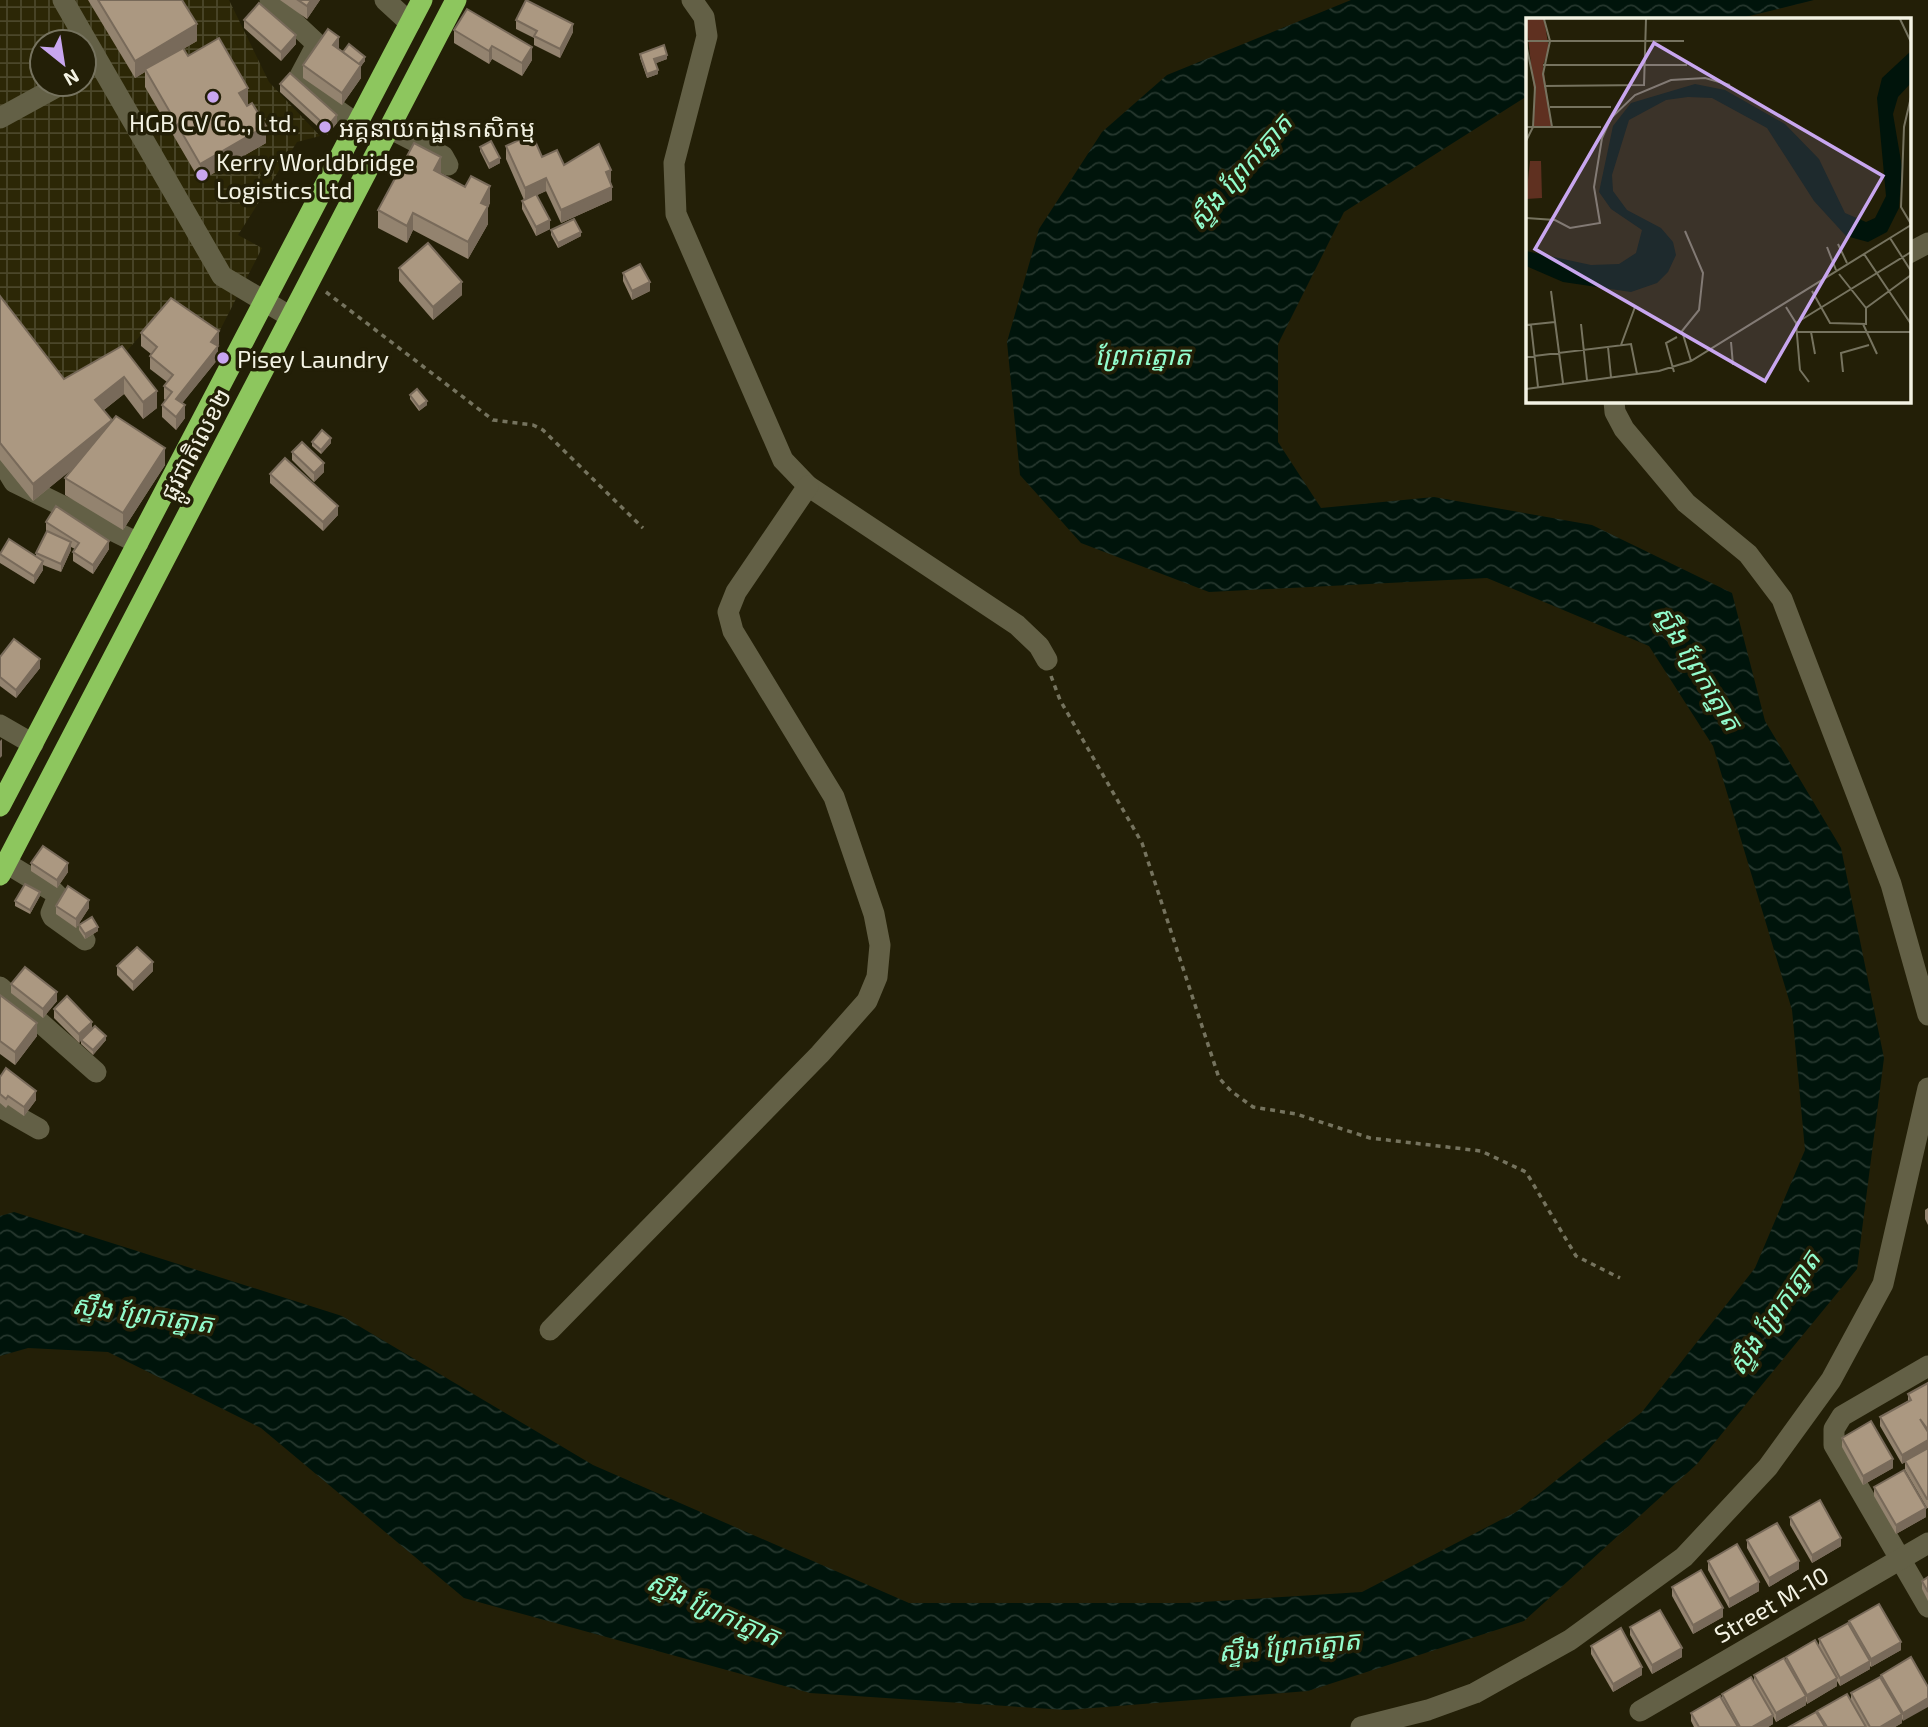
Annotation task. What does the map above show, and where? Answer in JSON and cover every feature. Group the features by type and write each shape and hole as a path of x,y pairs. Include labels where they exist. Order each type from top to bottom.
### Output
{"highway":[{"name":"ផ្លូវជាតិលេខ២","path":"0,806 422,0"},
{"name":"ផ្លូវជាតិលេខ២","path":"3,869 456,0"}],"street":[{"path":"63,0 75,28"},
{"path":"270,0 317,44 300,76 309,90 357,124"},
{"path":"385,0 410,23"},
{"path":"692,0 704,17 707,36 674,163 676,214 765,426 783,460 808,486 1017,625 1039,646 1047,660"},
{"path":"98,78 222,276 263,303 291,317"},
{"path":"0,118 36,98"},
{"path":"389,128 443,156 448,165"},
{"path":"1910,252 1928,243"},
{"path":"1614,402 1615,412 1624,429 1677,492 1748,554 1782,599 1891,884 1910,942 1928,1016"},
{"path":"0,459 7,488 138,543"},
{"path":"551,1331 820,1054 867,1001 877,977 880,945 874,914 834,797 733,631 728,612 736,592 808,486"},
{"path":"0,725 33,744"},
{"path":"3,869 54,892 58,896 53,917 85,940"},
{"path":"0,987 96,1072"},
{"path":"1361,1727 1428,1710 1475,1693 1570,1640 1684,1558 1760,1476 1830,1380 1883,1284 1928,1088"},
{"path":"0,1107 39,1129"},
{"path":"1928,1366 1842,1416 1834,1429 1834,1445 1928,1607"},
{"name":"Street M-10","path":"1640,1710 1928,1543"}],"path":[{"path":"310,280 493,420 533,425 543,430 643,527"},
{"path":"1047,660 1052,684 1060,701 1142,843 1219,1078 1231,1091 1253,1107 1296,1114 1370,1138 1481,1151 1526,1172 1576,1256 1620,1278"}],"shaded area":[{"path":"0,0 229,0 269,82 320,136 297,142 238,235 262,248 217,336 168,304 125,353 67,387 0,304"}],"water":[{"name":"ព្រែកត្នោត","path":"1351,0 1814,0 1741,18 1526,18 1526,97 1344,212 1278,344 1278,442 1321,508 1434,497 1592,525 1732,593 1765,721 1841,848 1884,1058 1857,1269 1697,1464 1524,1621 1308,1691 1067,1710 810,1693 464,1598 261,1428 108,1352 28,1348 0,1356 0,1216 14,1212 342,1316 593,1465 909,1603 1186,1603 1362,1592 1516,1512 1642,1412 1755,1268 1805,1150 1792,1010 1713,746 1649,646 1487,578 1209,592 1081,543 1020,475 1007,342 1039,229 1102,132 1167,75"}],"building":[{"path":"98,0 182,0 197,24 135,61"},
{"path":"298,0 311,0 307,6"},
{"path":"526,0 573,24 560,49 534,36 537,31 516,20"},
{"path":"259,3 296,35 281,52 244,20"},
{"path":"467,9 532,47 522,63 492,46 489,51 454,30"},
{"path":"328,29 339,37 333,45 361,65 342,93 303,65"},
{"path":"219,38 248,88 239,93 247,106 252,103 266,126 200,164 145,69 183,48 188,56"},
{"path":"349,44 365,57 359,64 343,52"},
{"path":"664,45 667,55 654,59 658,70 647,74 640,54"},
{"path":"290,73 337,115 327,127 280,84"},
{"path":"532,134 542,157 557,150 564,165 599,144 611,170 606,172 612,187 561,210 546,178 525,188 506,146"},
{"path":"491,141 500,158 489,164 480,147"},
{"path":"414,143 441,157 434,170 465,187 471,176 490,186 481,203 488,206 468,242 413,213 407,226 378,210"},
{"path":"536,194 550,220 536,227 522,201"},
{"path":"574,219 581,232 558,243 551,230"},
{"path":"428,243 462,282 433,307 399,268"},
{"path":"640,264 650,282 632,291 623,273"},
{"path":"0,296 64,379 122,346 157,391 143,402 124,377 95,400 112,420 33,484 0,443"},
{"path":"171,298 219,331 211,342 218,346 176,399 185,405 176,417 162,405 172,392 164,386 173,375 150,356 157,347 141,333"},
{"path":"417,389 427,401 419,407 410,395"},
{"path":"116,416 165,448 123,513 65,478"},
{"path":"322,430 331,438 321,450 312,442"},
{"path":"302,442 324,463 314,473 292,452"},
{"path":"285,458 338,506 323,522 270,474"},
{"path":"56,506 109,541 93,565 73,552 79,543 46,522"},
{"path":"47,531 71,542 61,564 36,553"},
{"path":"9,539 43,561 34,576 0,554"},
{"path":"14,639 40,659 16,690 0,677 0,657"},
{"path":"43,846 68,863 57,880 31,863"},
{"path":"25,884 40,892 30,910 15,901"},
{"path":"68,886 89,900 76,919 56,906"},
{"path":"92,917 98,927 85,934 79,925"},
{"path":"137,947 153,962 133,982 117,966"},
{"path":"25,967 57,992 43,1009 11,984"},
{"path":"0,995 37,1023 15,1052 0,1041"},
{"path":"67,996 92,1022 79,1034 54,1009"},
{"path":"95,1026 106,1036 93,1050 81,1040"},
{"path":"6,1068 36,1091 24,1107 0,1094 0,1077"},
{"path":"1928,1383 1928,1430 1920,1419 1928,1432 1928,1440 1902,1455 1880,1417 1911,1400 1908,1394"},
{"path":"1871,1421 1893,1459 1863,1476 1842,1438"},
{"path":"1928,1448 1928,1499 1927,1499 1905,1461"},
{"path":"1904,1470 1926,1508 1896,1525 1874,1487"},
{"path":"1820,1500 1841,1538 1812,1555 1790,1517"},
{"path":"1777,1523 1799,1561 1769,1578 1747,1540"},
{"path":"1737,1544 1759,1582 1729,1599 1708,1561"},
{"path":"1701,1570 1723,1608 1693,1625 1672,1587"},
{"path":"1928,1577 1928,1592 1922,1581"},
{"path":"1879,1604 1901,1642 1871,1659 1849,1621"},
{"path":"1660,1610 1682,1648 1652,1665 1630,1627"},
{"path":"1848,1623 1870,1661 1840,1678 1819,1639"},
{"path":"1621,1628 1642,1667 1613,1684 1591,1646"},
{"path":"1815,1640 1837,1678 1807,1695 1786,1657"},
{"path":"1911,1657 1928,1687 1928,1698 1903,1713 1881,1675"},
{"path":"1784,1658 1806,1696 1776,1713 1754,1675"},
{"path":"1751,1677 1773,1715 1752,1727 1740,1727 1722,1694"},
{"path":"1880,1677 1902,1714 1880,1727 1870,1727 1851,1693"},
{"path":"1847,1694 1866,1727 1827,1727 1817,1711"},
{"path":"1720,1696 1738,1727 1699,1727 1691,1713"},
{"path":"1816,1712 1825,1727 1789,1727"}],"place":[{"name":"HGB CV Co., Ltd.","path":"213,97"},
{"name":"អគ្គនាយកដ្ឋានកសិកម្ម","path":"325,127"},
{"name":"Kerry Worldbridge Logistics Ltd","path":"202,175"},
{"name":"Pisey Laundry","path":"223,358"}],"water label":[{"name":"ស្ទឹង ព្រែកត្នោត","path":"1239,171"},
{"name":"ស្ទឹង ព្រែកត្នោត","path":"1699,667"},
{"name":"ស្ទឹង ព្រែកត្នោត","path":"1773,1312"},
{"name":"ស្ទឹង ព្រែកត្នោត","path":"143,1313"},
{"name":"ស្ទឹង ព្រែកត្នោត","path":"714,1608"},
{"name":"ស្ទឹង ព្រែកត្នោត","path":"1289,1645"}]}
